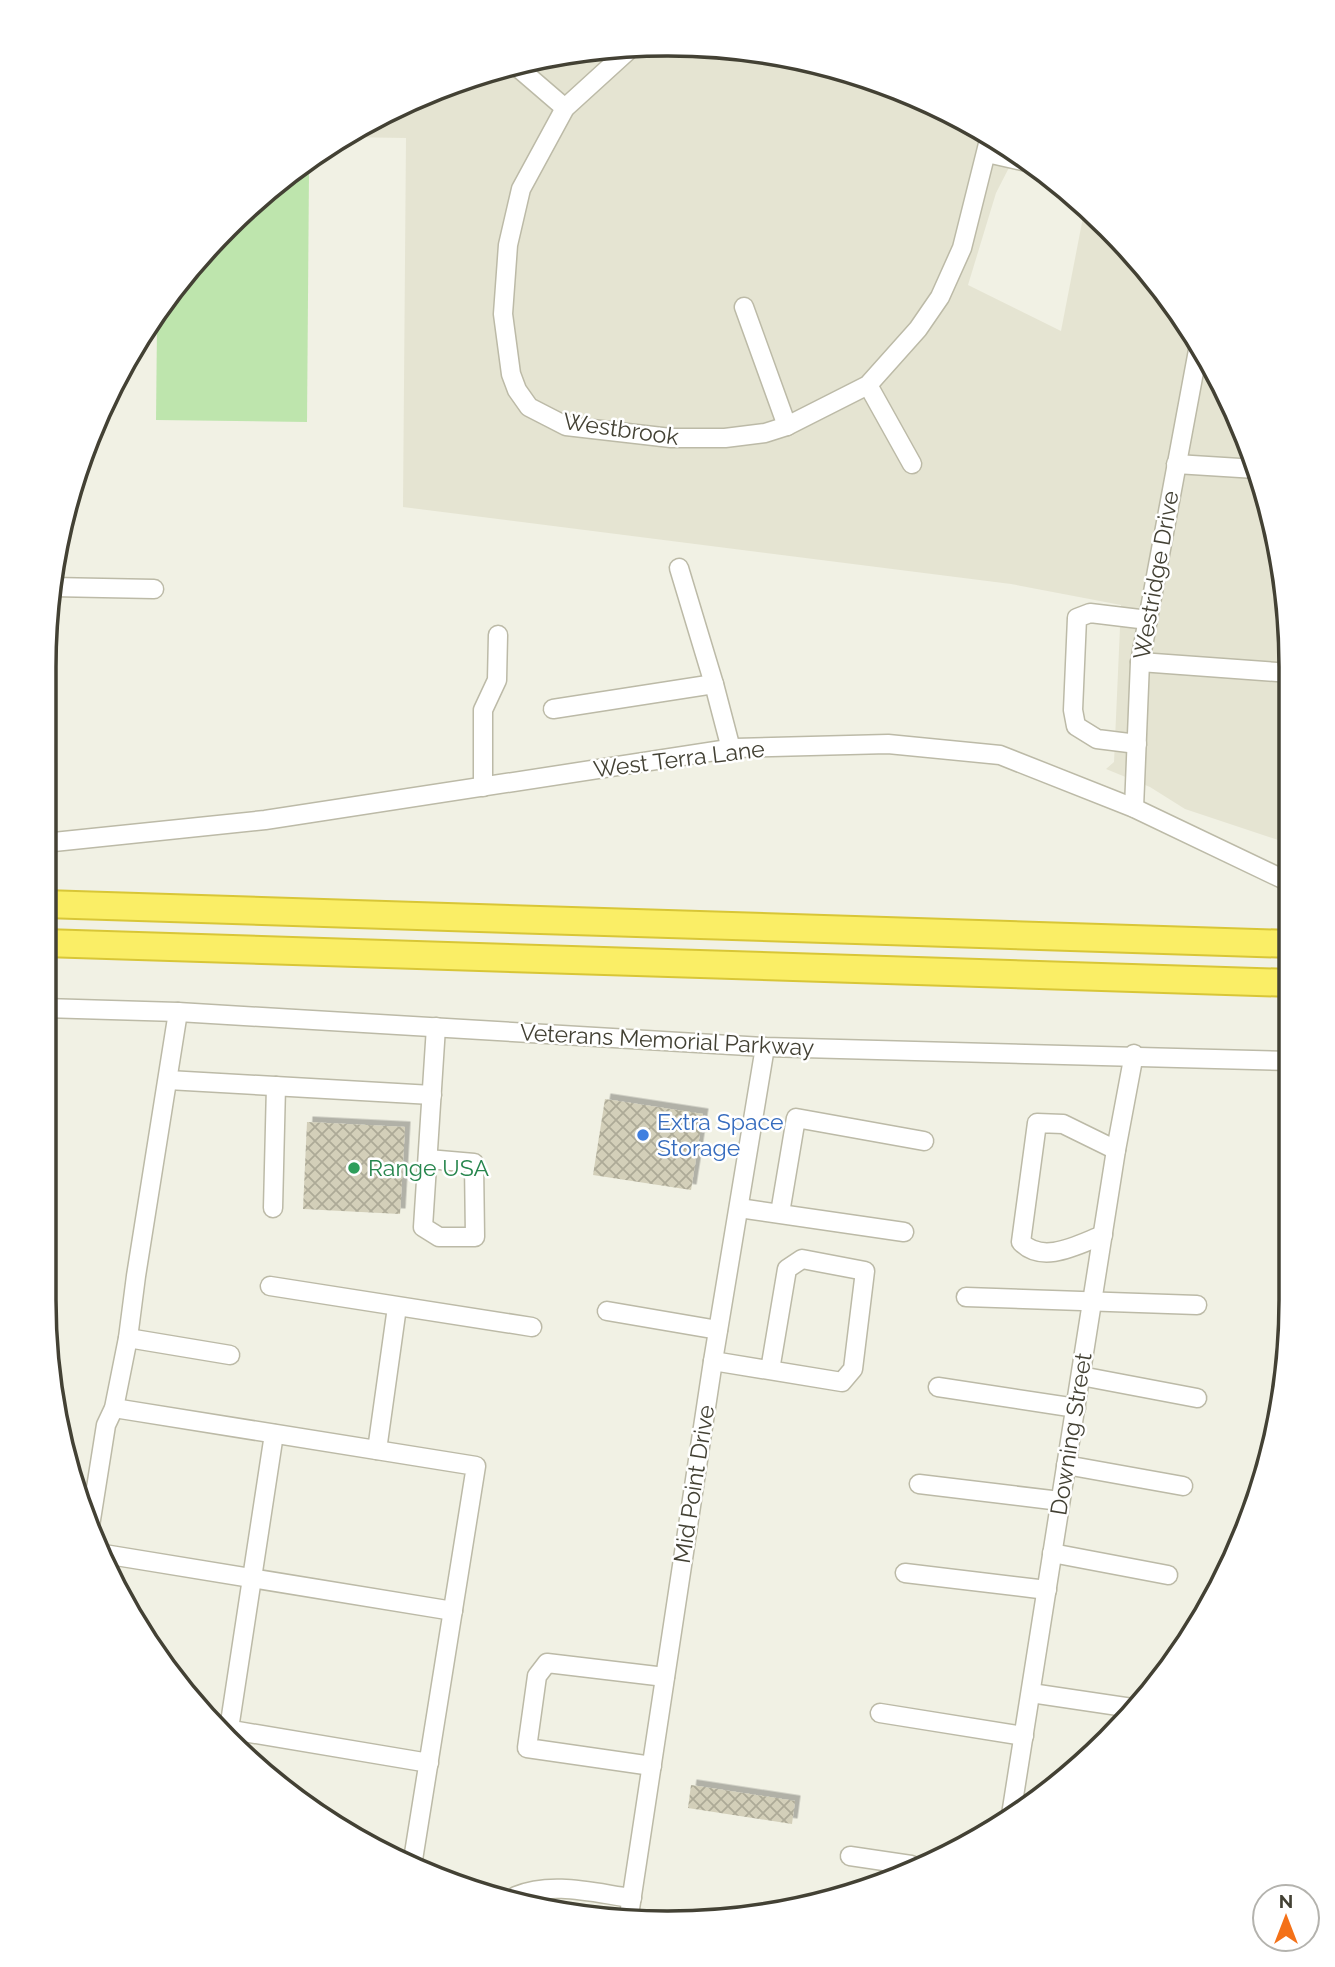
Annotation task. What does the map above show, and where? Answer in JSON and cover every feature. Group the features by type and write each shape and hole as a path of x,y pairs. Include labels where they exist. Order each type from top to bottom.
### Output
{"highway":[{"path":"56,904 1279,944"},
{"path":"56,943 1279,983"}],"street":[{"name":"Westbrook","path":"620,58 565,108 521,189 508,245 503,314 511,374 517,390 529,407 566,426 671,438 725,438 765,433 787,426 868,386"},
{"path":"525,73 565,108"},
{"path":"912,464 868,386 918,330 940,297 962,248 988,147"},
{"path":"744,307 787,426"},
{"name":"Westridge Drive","path":"1135,808 1140,662 1196,360"},
{"path":"1176,464 1246,467"},
{"path":"679,568 731,749"},
{"path":"61,587 154,589"},
{"path":"1137,744 1097,739 1076,726 1073,710 1077,618 1090,614 1148,620"},
{"path":"483,787 483,710 497,680 498,635"},
{"path":"1140,662 1279,672"},
{"path":"553,709 713,684"},
{"name":"West Terra Lane","path":"56,842 265,820 731,749 888,744 1000,755 1135,808 1279,877"},
{"name":"Veterans Memorial Parkway","path":"56,1008 178,1012 765,1047 1134,1054 1279,1060"},
{"path":"93,1508 106,1425 114,1408 128,1338 178,1012"},
{"path":"428,1159 474,1163 475,1237 439,1237 423,1227 436,1027"},
{"name":"Mid Point Drive","path":"630,1910 713,1361 765,1047"},
{"name":"Downing Street","path":"1013,1804 1116,1150 1134,1054"},
{"path":"168,1080 432,1096"},
{"path":"273,1208 276,1086"},
{"path":"780,1213 796,1118 924,1141"},
{"path":"1103,1235 1052,1254 1027,1248 1021,1242 1037,1123 1063,1124 1116,1150"},
{"path":"738,1208 904,1232"},
{"path":"713,1361 842,1382 853,1369 865,1271 802,1259 787,1269 770,1370"},
{"path":"270,1286 532,1327"},
{"path":"966,1297 1197,1305"},
{"path":"377,1451 397,1307"},
{"path":"607,1311 718,1330"},
{"path":"128,1338 230,1355"},
{"path":"1081,1377 1197,1398"},
{"path":"938,1387 1076,1408"},
{"path":"114,1408 476,1466 414,1855"},
{"path":"229,1725 274,1434"},
{"path":"1066,1465 1183,1486"},
{"path":"919,1484 1060,1501"},
{"path":"1052,1553 1168,1575"},
{"path":"113,1555 453,1611"},
{"path":"905,1573 1047,1590"},
{"path":"652,1766 527,1748 537,1675 547,1663 666,1677"},
{"path":"1031,1693 1123,1708"},
{"path":"880,1713 1024,1736"},
{"path":"233,1730 429,1763"},
{"path":"850,1856 901,1864"},
{"path":"523,1893 554,1888 632,1898"}],"shaded area":[{"path":"628,57 707,57 747,61 826,77 864,88 938,119 1012,162 996,193 968,285 1061,331 1083,219 1127,264 1176,328 1216,397 1247,471 1267,548 1278,628 1279,840 1185,809 1150,787 1106,769 1114,762 1121,605 1011,584 403,507 406,138 363,137 397,119 471,88 548,68"}],"green space":[{"path":"309,172 307,422 156,420 157,331 182,295 235,235"}],"building":[{"path":"605,1099 703,1114 691,1190 593,1175"},
{"name":"Range USA","path":"307,1122 405,1127 400,1214 303,1209"},
{"path":"691,1785 795,1801 792,1824 688,1808"}],"place":[{"name":"Extra Space Storage","path":"643,1135"},
{"name":"Range USA","path":"354,1168"}]}
